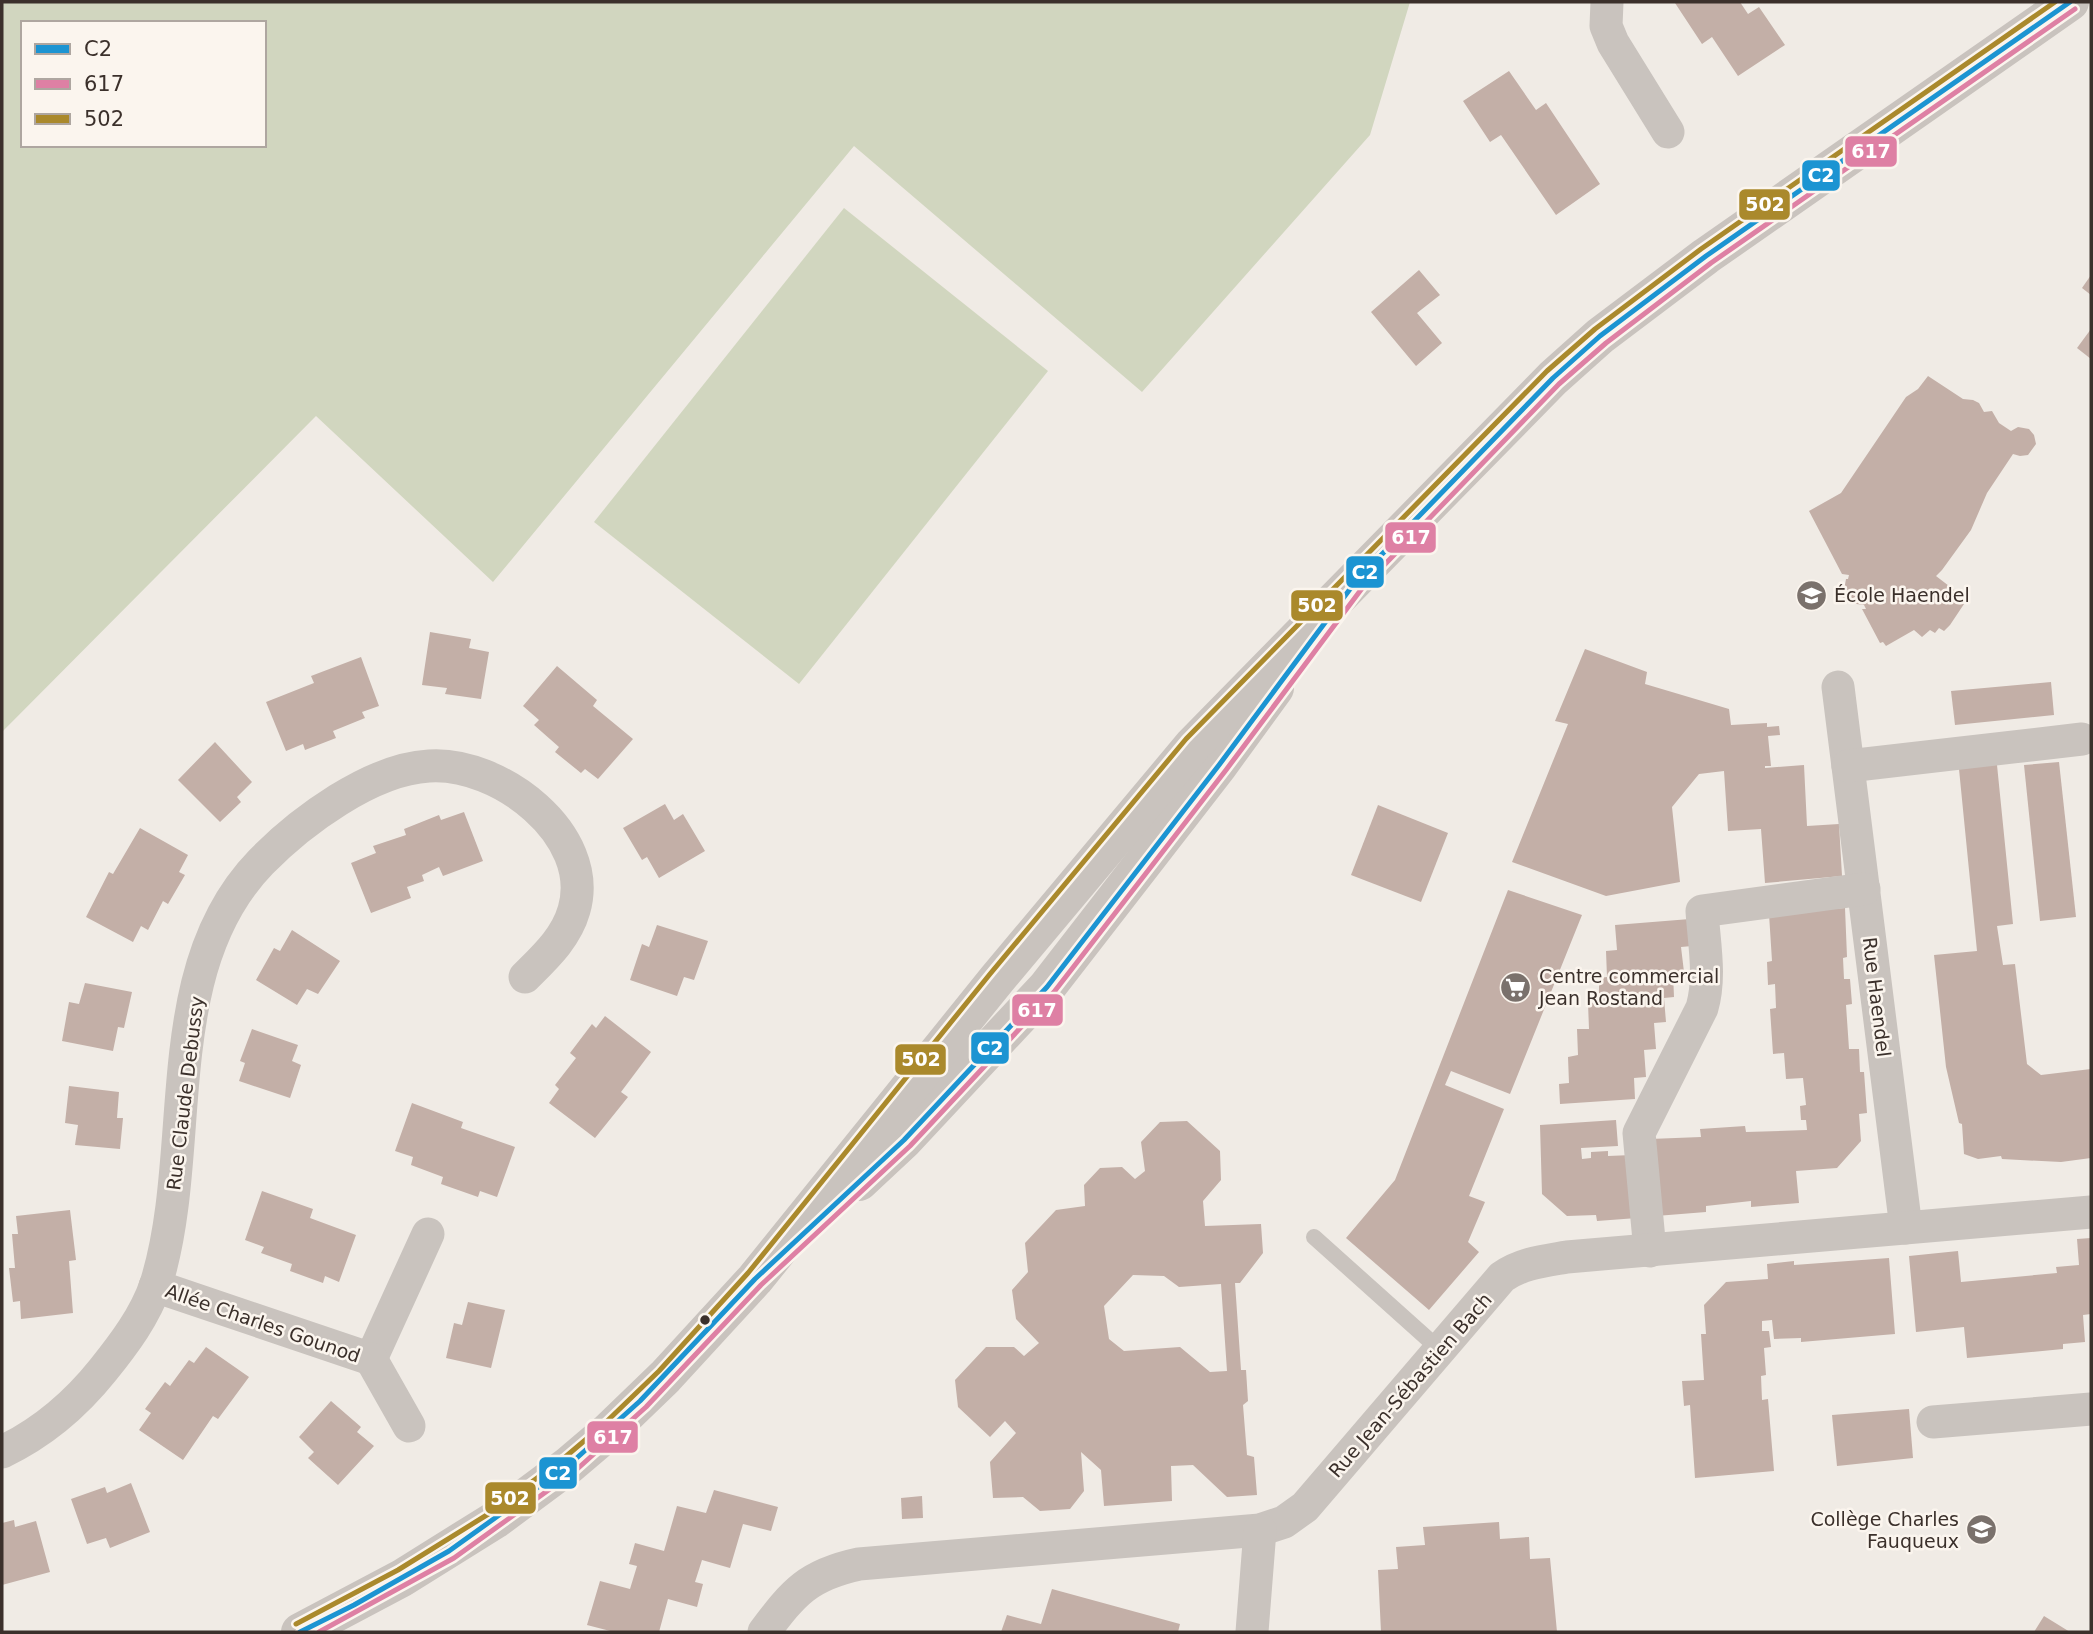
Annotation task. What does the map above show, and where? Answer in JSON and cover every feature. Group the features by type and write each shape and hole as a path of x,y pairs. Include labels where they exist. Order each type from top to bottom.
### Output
{"street":[{"path":"1607,2 1606,26 1613,43 1668,132"},
{"path":"300,1632 355,1605 449,1551 541,1486 609,1431 640,1401 755,1279 1005,970 1193,745 1520,410 1600,336 1706,256 2070,2"},
{"name":"Rue Haendel","path":"1838,687 1906,1228"},
{"path":"1848,766 2082,739"},
{"name":"Rue Claude Debussy","path":"5,1440 38,1432 94,1382 130,1336 155,1286 169,1221 188,1037 205,958 221,920 239,889 259,864 290,834 314,814 343,797 414,767 454,767 479,773 503,785 528,802 559,833 573,862 577,883 575,908 568,927 553,949 525,977"},
{"path":"1650,1251 1639,1133 1706,996 1702,911 1864,889"},
{"name":"Rue Jean-Sébastien Bach","path":"764,1632 782,1608 808,1582 823,1574 850,1566 1261,1530 1284,1522 1305,1507 1502,1277 1529,1264 1567,1257 2091,1212"},
{"name":"Allée Charles Gounod","path":"371,1359 428,1234"},
{"name":"Allée Charles Gounod","path":"155,1286 371,1359 409,1426"},
{"path":"1933,1422 2091,1409"},
{"path":"1252,1632 1261,1530"}],"lane":[{"path":"1314,1237 1439,1349"}],"green space":[{"path":"2,2 1410,2 1370,135 1142,392 854,146 493,582 316,416 2,732"},
{"path":"844,208 1048,371 799,684 594,522"}],"building":[{"path":"1740,2 1748,14 1759,7 1785,45 1738,76 1712,37 1702,44 1675,3"},
{"path":"1509,71 1536,110 1546,103 1600,184 1556,215 1501,135 1490,142 1463,101"},
{"path":"1419,270 1440,295 1417,313 1442,343 1416,366 1371,312"},
{"path":"2091,275 2091,295 2082,288"},
{"path":"2091,329 2091,359 2077,348"},
{"path":"1928,376 1963,399 1979,403 1984,412 1992,411 1999,423 2011,431 2018,427 2029,429 2036,444 2028,455 2013,454 1987,493 1971,530 1936,576 1962,596 1959,601 1964,604 1950,625 1944,631 1939,628 1935,633 1930,630 1922,637 1914,630 1886,646 1883,642 1880,643 1862,609 1866,609 1864,605 1842,602 1849,575 1842,574 1809,511 1841,493 1906,397 1918,389"},
{"path":"430,632 471,639 469,648 489,652 481,699 445,694 447,688 422,685"},
{"path":"1585,649 1647,672 1645,684 1729,709 1731,725 1767,723 1767,727 1779,726 1780,735 1768,736 1771,766 1765,768 1804,765 1807,826 1839,824 1842,876 1765,883 1761,829 1728,831 1724,771 1699,774 1672,807 1680,882 1606,896 1512,862 1568,724 1555,721"},
{"path":"361,657 379,706 362,712 365,718 333,731 336,738 305,750 303,744 286,751 266,702 314,683 311,676"},
{"path":"557,666 597,700 593,706 633,739 598,779 585,769 581,773 555,752 559,747 534,725 539,720 523,706"},
{"path":"2051,682 2054,715 1955,725 1951,691"},
{"path":"215,742 252,782 237,797 241,802 220,822 178,780"},
{"path":"1996,755 2013,924 1997,926 2003,965 2015,964 2027,1064 2041,1075 2091,1069 2091,1158 2061,1162 2002,1159 2001,1156 1978,1159 1964,1154 1962,1124 1959,1123 1946,1067 1934,955 1977,951 1958,759"},
{"path":"2059,762 2076,917 2040,921 2024,765"},
{"path":"665,804 674,820 683,814 705,851 659,878 647,857 642,860 623,828"},
{"path":"1378,805 1448,833 1421,902 1351,875"},
{"path":"464,812 483,861 443,876 439,867 422,875 424,881 407,887 411,898 371,913 351,863 376,853 373,846 406,835 404,829 439,815 441,820"},
{"path":"140,828 188,855 179,872 185,875 168,904 163,901 148,930 141,926 133,942 86,917 109,872 113,874"},
{"path":"1508,890 1582,915 1510,1094 1451,1071 1445,1085 1504,1109 1469,1196 1485,1202 1468,1242 1479,1252 1429,1310 1346,1238 1395,1180"},
{"path":"1845,908 1847,957 1843,958 1844,979 1850,979 1852,1004 1846,1005 1849,1049 1859,1049 1860,1072 1864,1072 1867,1113 1859,1114 1861,1141 1837,1168 1796,1171 1799,1203 1751,1207 1751,1201 1706,1206 1706,1212 1656,1216 1650,1139 1701,1137 1700,1129 1745,1126 1746,1132 1807,1130 1806,1120 1801,1120 1800,1106 1806,1105 1803,1078 1786,1079 1784,1053 1773,1054 1770,1009 1776,1008 1775,984 1768,985 1767,962 1772,961 1769,914"},
{"path":"1690,919 1692,946 1681,947 1684,972 1673,973 1674,997 1664,998 1666,1022 1654,1023 1656,1049 1644,1050 1646,1077 1634,1078 1635,1099 1560,1104 1559,1084 1569,1083 1568,1057 1578,1055 1577,1029 1589,1029 1588,1003 1599,1002 1599,978 1607,977 1606,951 1617,950 1615,925"},
{"path":"657,925 708,941 694,980 684,977 677,996 630,980 642,944 649,947"},
{"path":"292,930 340,961 318,994 307,989 297,1005 256,980 274,948 280,951"},
{"path":"85,983 132,992 124,1028 118,1027 113,1051 62,1041 69,1002 79,1004"},
{"path":"605,1016 651,1052 621,1092 628,1097 595,1138 549,1103 559,1089 555,1085 576,1058 570,1053 592,1024 596,1028"},
{"path":"252,1029 298,1045 292,1061 301,1065 290,1098 239,1081 245,1063 240,1061"},
{"path":"69,1086 119,1092 117,1118 123,1118 120,1149 75,1145 78,1125 65,1123"},
{"path":"412,1103 463,1122 461,1128 515,1147 497,1197 480,1191 478,1197 441,1184 443,1177 411,1165 413,1157 395,1151"},
{"path":"1616,1120 1618,1146 1581,1148 1582,1159 1591,1158 1591,1152 1608,1151 1608,1156 1632,1155 1637,1218 1597,1221 1596,1215 1567,1216 1542,1194 1540,1125"},
{"path":"1187,1121 1220,1151 1221,1180 1203,1201 1205,1226 1261,1224 1263,1253 1240,1283 1235,1283 1241,1370 1246,1370 1248,1401 1243,1405 1247,1455 1254,1457 1257,1495 1227,1497 1193,1465 1171,1466 1172,1501 1104,1506 1101,1470 1081,1452 1084,1491 1070,1509 1040,1511 1023,1497 993,1498 990,1462 1016,1433 1005,1421 990,1437 958,1407 955,1380 986,1347 1014,1347 1024,1356 1039,1343 1016,1319 1012,1290 1028,1272 1025,1243 1056,1210 1085,1206 1084,1185 1100,1168 1122,1167 1135,1179 1145,1171 1141,1142 1160,1122","holes":["1133,1275 1164,1276 1179,1287 1221,1284 1227,1371 1210,1372 1180,1347 1124,1351 1109,1339 1104,1306"]},
{"path":"262,1191 313,1209 310,1218 356,1235 339,1282 325,1276 323,1283 290,1271 292,1264 261,1253 264,1247 245,1240"},
{"path":"70,1210 76,1260 69,1261 73,1313 21,1319 20,1301 13,1302 9,1268 15,1268 12,1234 18,1234 16,1216"},
{"path":"2091,1238 2091,1314 2083,1315 2085,1342 2063,1344 2063,1349 1967,1358 1964,1327 1916,1332 1909,1256 1958,1251 1961,1282 2057,1273 2056,1267 2079,1265 2077,1239"},
{"path":"1889,1258 1895,1334 1801,1342 1801,1338 1774,1339 1772,1320 1762,1321 1762,1331 1769,1331 1771,1347 1764,1348 1766,1375 1761,1376 1762,1400 1768,1399 1774,1471 1695,1478 1690,1405 1684,1406 1682,1381 1704,1380 1701,1334 1706,1334 1704,1305 1726,1282 1768,1279 1767,1264 1794,1261 1794,1265"},
{"path":"468,1302 505,1310 491,1368 446,1358 454,1323 462,1325"},
{"path":"206,1347 249,1377 218,1419 213,1416 183,1460 139,1430 151,1413 145,1409 165,1382 170,1386 189,1360 194,1363"},
{"path":"331,1401 361,1427 357,1432 374,1446 338,1485 308,1458 314,1452 299,1437"},
{"path":"1909,1409 1913,1458 1837,1466 1832,1415"},
{"path":"131,1483 150,1532 110,1548 106,1538 87,1544 71,1499 105,1487 107,1493"},
{"path":"714,1490 778,1507 771,1531 743,1524 730,1568 702,1560 695,1582 703,1584 697,1607 668,1599 659,1632 614,1632 587,1625 600,1581 630,1589 637,1566 629,1564 635,1543 664,1551 677,1506 706,1513"},
{"path":"922,1496 923,1518 902,1519 901,1498"},
{"path":"14,1520 15,1527 36,1521 50,1572 2,1585 2,1523"},
{"path":"1499,1522 1500,1539 1529,1537 1530,1559 1550,1558 1557,1632 1381,1632 1378,1570 1398,1569 1396,1547 1425,1545 1423,1527"},
{"path":"1052,1589 1180,1624 1178,1632 1001,1632 1007,1615 1041,1624"},
{"path":"2044,1616 2070,1632 2034,1632"}],"transit line":[{"name":"502","path":"296,1624 398,1570 490,1513 564,1458 659,1371 748,1273 990,974 1186,739 1547,371 1595,329 1701,249 2055,2"},
{"name":"C2","path":"300,1632 449,1551 569,1465 640,1401 755,1279 904,1140 1047,987 1219,765 1356,581 1553,378 1600,336 1706,256 2070,2"},
{"name":"617","path":"319,1632 454,1558 575,1471 646,1407 761,1285 910,1146 1054,992 1363,587 1559,384 1606,343 1711,263 2075,9"}],"place":[{"name":"École Haendel","path":"1811,595"},
{"name":"Centre commercial Jean Rostand","path":"1516,987"},
{"name":"Collège Charles Fauqueux","path":"1982,1530"}]}
